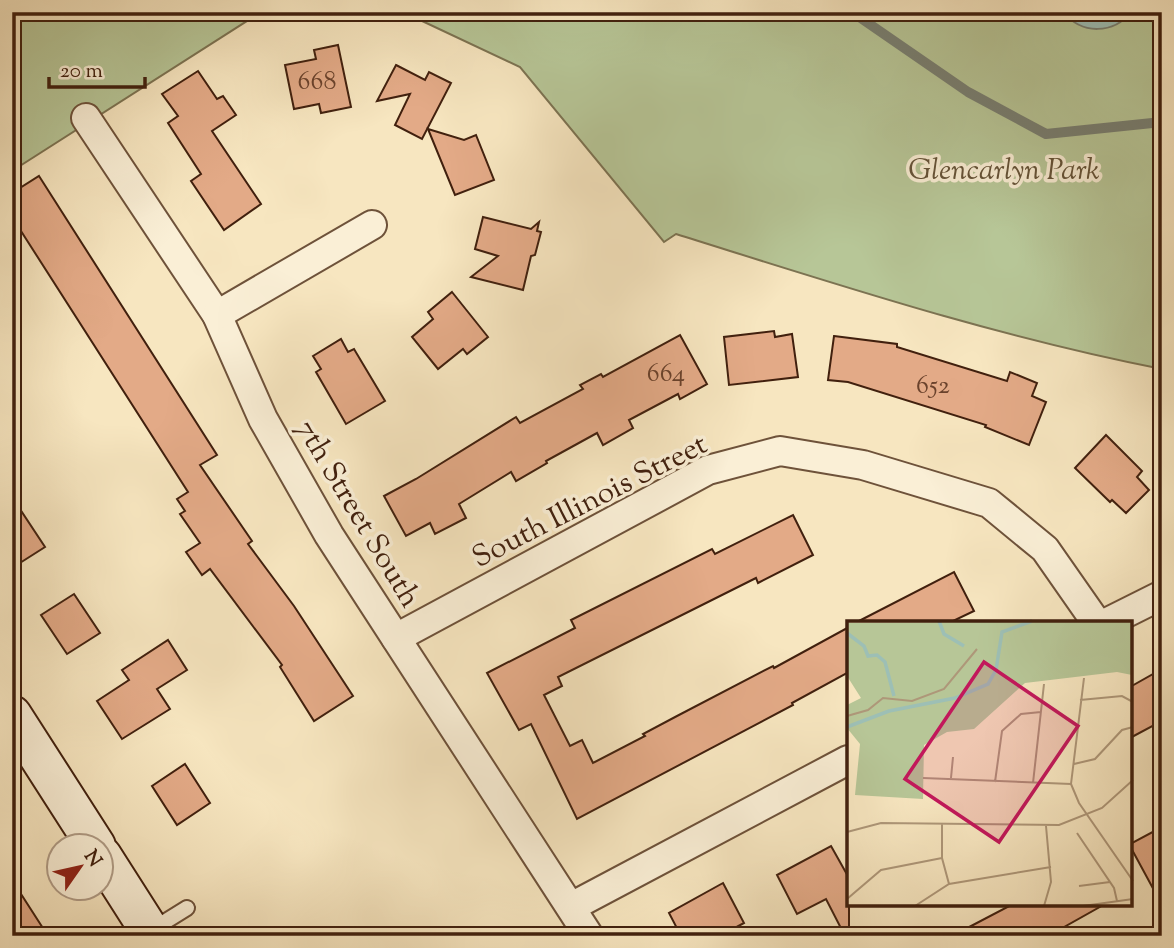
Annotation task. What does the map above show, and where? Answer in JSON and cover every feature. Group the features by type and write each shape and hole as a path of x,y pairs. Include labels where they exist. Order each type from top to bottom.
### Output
{"street":[{"name":"7th Street South","path":"86,118 217,315 262,419 329,535 589,936"},
{"path":"217,315 372,225"},
{"name":"South Illinois Street","path":"396,638 708,470 780,451 863,464 989,503 1045,549 1095,621"},
{"path":"1110,621 1162,595"},
{"path":"12,715 87,832"},
{"path":"571,907 847,761"},
{"path":"116,878 151,934"}],"lane":[{"path":"151,934 187,908"}],"green space":[{"path":"12,12 261,12 12,171"},
{"name":"Glencarlyn Park","path":"403,12 1162,12 1162,369 978,325 676,234 664,242 520,67"}],"water":[{"path":"1064,12 1131,12 1116,25 1098,29 1079,25"}],"building":[{"path":"338,45 351,107 321,113 319,104 294,109 285,65 316,59 314,50"},
{"path":"396,65 425,80 429,72 451,83 422,139 395,125 410,94 377,101"},
{"path":"198,71 217,99 223,96 236,115 212,131 261,204 224,230 191,181 201,174 168,123 178,116 162,94"},
{"path":"428,129 464,140 476,135 494,180 455,195"},
{"path":"39,176 217,455 200,465 252,541 248,544 294,606 353,696 314,721 280,667 282,665 210,569 202,575 186,552 200,543 180,514 185,511 177,499 188,492 12,217 12,193"},
{"path":"483,217 531,229 539,222 537,231 541,232 535,255 531,256 523,290 471,277 498,256 475,249"},
{"path":"452,292 488,337 467,354 463,349 438,369 412,337 433,319 428,312"},
{"path":"774,331 775,337 792,334 798,377 729,385 724,337"},
{"path":"680,335 707,384 680,399 678,394 629,420 633,428 603,445 597,433 516,481 511,472 459,504 466,518 435,534 430,523 406,536 384,496 516,417 520,423 583,389 580,385 601,374 603,377"},
{"path":"834,336 897,344 897,347 1007,381 1010,372 1037,383 1032,396 1046,402 1029,445 985,427 986,425 848,382 828,380"},
{"path":"341,339 348,352 354,349 385,401 346,424 316,372 321,369 313,356"},
{"path":"1106,435 1142,471 1137,477 1149,490 1126,513 1112,500 1110,502 1075,468"},
{"path":"12,497 45,547 12,568"},
{"path":"793,515 813,555 758,583 756,578 558,677 562,686 544,695 570,746 582,740 593,763 645,736 643,734 847,628 847,673 792,703 793,705 577,819 531,724 519,730 487,673 575,628 571,620 712,549 715,554"},
{"path":"954,572 974,611 953,621 859,621"},
{"path":"74,594 100,633 67,654 41,615"},
{"path":"168,640 187,670 157,689 170,709 122,739 97,701 129,680 122,670"},
{"path":"1162,669 1162,721 1132,737 1132,686"},
{"path":"185,764 210,803 177,825 152,786"},
{"path":"1162,827 1162,905 1132,850 1132,843"},
{"path":"831,846 847,874 849,936 845,936 826,899 797,914 777,875"},
{"path":"12,880 48,936 12,936"},
{"path":"723,883 744,923 720,936 681,936 669,913"},
{"path":"1009,906 1101,906 1048,936 952,936"}],"waterway":[{"path":"852,12 968,92 1046,134 1162,122"}]}
